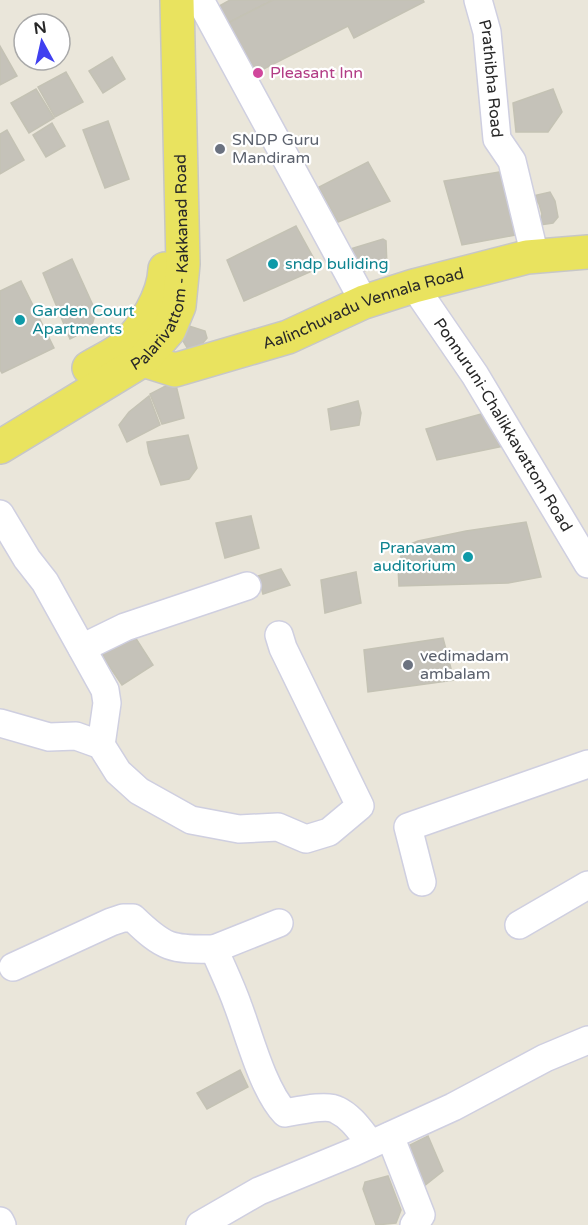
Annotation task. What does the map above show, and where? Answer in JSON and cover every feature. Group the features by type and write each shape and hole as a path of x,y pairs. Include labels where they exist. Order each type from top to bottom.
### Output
{"main road":[{"name":"Palarivattom - Kakkanad Road","path":"0,422 124,346 153,310 165,281 165,159 158,0"},
{"name":"Palarivattom - Kakkanad Road","path":"0,447 143,360 169,330 179,306 183,264 177,0"},
{"name":"Aalinchuvadu Vennala Road","path":"143,360 176,370 288,337 364,302 414,286 527,257 588,252"}],"street":[{"path":"200,0 364,302"},
{"name":"Prathibha Road","path":"478,0 487,32 497,139 512,161 532,244 527,257"},
{"name":"Ponnuruni-Chalikkavattom Road","path":"414,286 475,375 588,564"},
{"path":"0,514 27,559 45,582 105,690 107,703 101,745"},
{"path":"82,648 125,627 247,586"},
{"path":"0,723 49,737 76,736 101,745 118,772 139,791 191,820 238,829 278,827 306,839 329,832 360,806 283,648 279,635"},
{"path":"422,882 408,827 588,764"},
{"path":"519,925 588,885"},
{"path":"14,967 123,918 133,918 156,940 181,950 214,949 279,923"},
{"path":"214,949 263,1075 280,1107 285,1113 306,1109 336,1109 380,1140 421,1215 414,1225"},
{"path":"200,1225 259,1191 453,1107 545,1058 588,1040"},
{"path":"0,1221 2,1225"}],"building":[{"path":"230,0 273,0 222,26 212,10"},
{"path":"273,0 423,0 424,2 354,38 348,26 248,77 222,26"},
{"path":"0,46 12,67 12,72 17,76 0,85"},
{"path":"112,57 125,79 103,93 89,71"},
{"path":"66,72 83,102 55,117 38,87"},
{"path":"36,89 54,118 29,133 11,103"},
{"path":"553,89 562,112 548,132 516,132 513,103"},
{"path":"108,121 129,179 105,188 83,130"},
{"path":"52,123 65,146 46,157 33,135"},
{"path":"7,130 24,160 0,174 0,134"},
{"path":"368,162 390,201 338,222 319,187"},
{"path":"512,170 526,233 462,245 444,181"},
{"path":"550,192 555,201 558,217 553,223 539,225 542,214 533,196"},
{"name":"sndp buliding","path":"296,226 319,268 244,301 227,260"},
{"path":"383,239 386,241 387,267 363,271 344,251"},
{"path":"72,259 96,312 91,328 70,339 43,273"},
{"name":"Garden Court Apartments","path":"21,281 54,348 2,373 0,370 0,291"},
{"path":"189,326 205,331 207,338 192,356 183,341"},
{"path":"175,381 184,418 162,424 150,394"},
{"path":"149,396 160,425 127,442 119,425 129,412"},
{"path":"358,401 361,413 359,425 331,430 328,409"},
{"path":"481,414 489,416 504,446 437,460 426,429"},
{"path":"188,435 197,468 189,479 161,485 147,442"},
{"path":"251,516 259,548 225,558 216,523"},
{"name":"Pranavam auditorium","path":"526,522 541,577 508,583 399,586 398,567 403,547 418,541 466,531"},
{"path":"281,569 290,585 263,594 258,576"},
{"path":"356,572 361,603 325,613 321,580"},
{"path":"133,634 153,665 122,685 101,654"},
{"name":"vedimadam ambalam","path":"443,638 454,680 368,692 364,650"},
{"path":"240,1070 248,1087 207,1109 197,1093"},
{"path":"428,1136 443,1171 424,1186 404,1148"},
{"path":"388,1176 401,1210 396,1223 376,1225 363,1189 365,1182"}],"place":[{"name":"Pleasant Inn","path":"258,73"},
{"name":"SNDP Guru Mandiram","path":"220,149"},
{"name":"sndp buliding","path":"273,264"},
{"name":"Garden Court Apartments","path":"20,320"},
{"name":"Pranavam auditorium","path":"468,557"},
{"name":"vedimadam ambalam","path":"408,665"}]}
